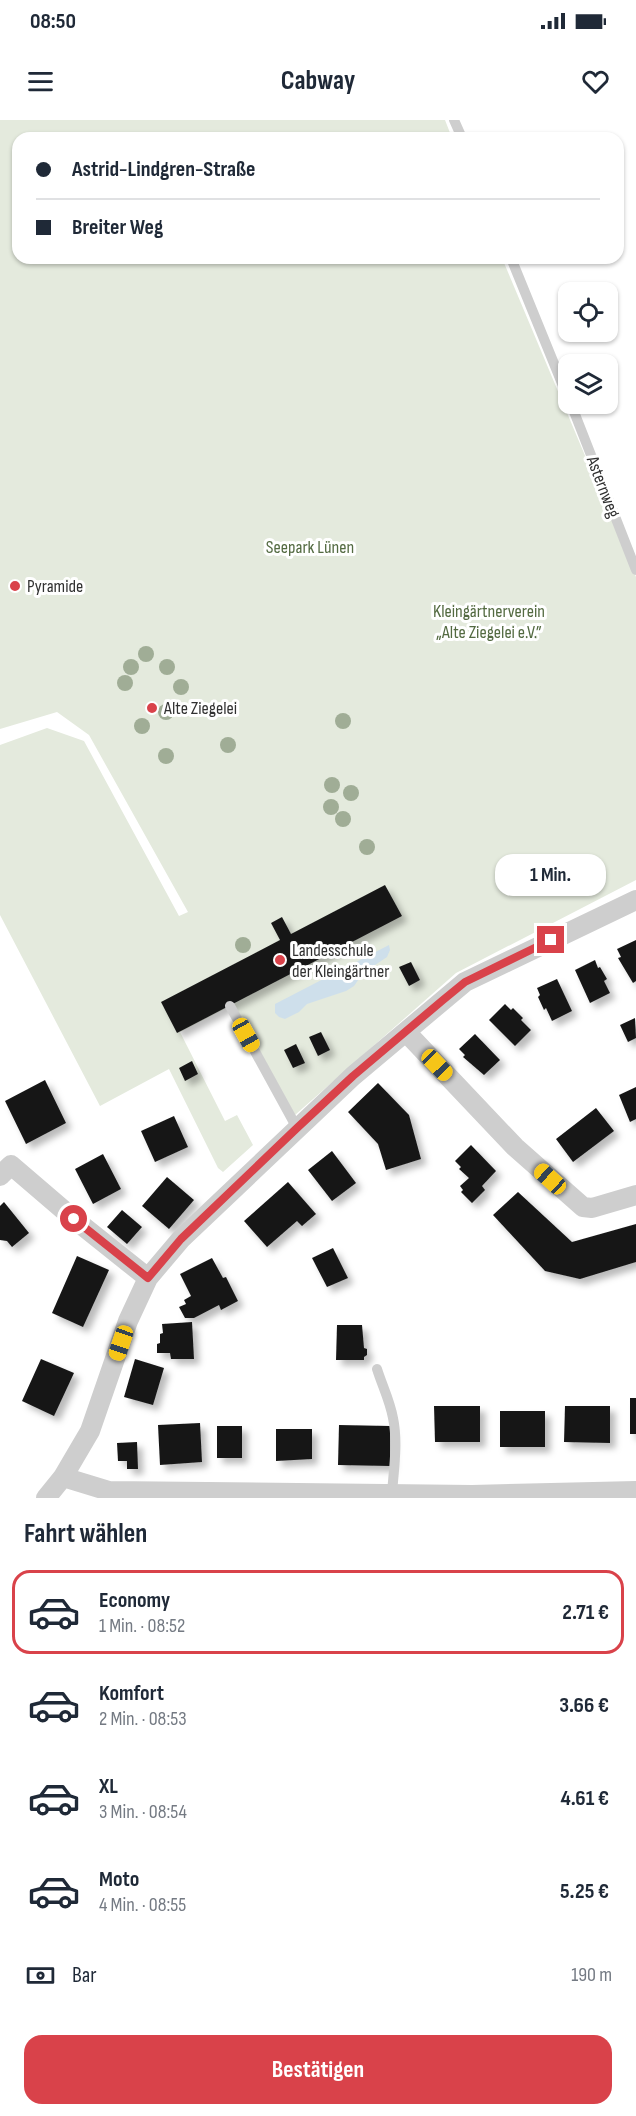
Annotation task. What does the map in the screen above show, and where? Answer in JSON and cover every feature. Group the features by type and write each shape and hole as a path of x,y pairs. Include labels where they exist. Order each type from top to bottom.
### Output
{"street":[{"path":"46,1498 63,1477 90,1431 128,1321 148,1278 181,1239 353,1076 465,982 636,900"},
{"path":"406,1032 515,1147 583,1207 592,1208 636,1195"},
{"path":"4,1165 148,1278"},
{"path":"63,1477 109,1491 392,1493 472,1496 636,1491"}],"lane":[{"path":"513,264 558,373"},
{"name":"Asternweg","path":"575,414 636,570"},
{"path":"230,1006 297,1128"},
{"path":"377,1369 393,1416 395,1430 392,1493"}],"green space":[{"name":"Seepark Lünen","path":"0,120 445,120 450,132 12,132 12,264 505,264 558,391 558,414 568,414 636,577 636,880 456,973 295,1115 234,1004 180,1032 225,1121 237,1115 253,1145 223,1172 218,1168 169,1069 100,1106 0,915 0,745 47,728 84,741 179,916 188,912 89,735 57,712 0,729"}],"water":[{"path":"389,945 390,950 387,957 363,973 354,986 346,991 307,1004 299,1012 285,1019 275,1013 275,1004"}],"building":[{"path":"385,885 402,916 177,1033 161,1002 280,940 271,923 282,917 291,934"},
{"path":"636,940 636,981 633,983 618,958 621,957 617,949"},
{"path":"595,960 607,979 604,981 610,993 590,1003 575,970"},
{"path":"411,962 420,980 409,986 399,967"},
{"path":"557,979 572,1011 552,1021 538,997 540,995 537,988"},
{"path":"505,1004 523,1018 521,1020 531,1030 515,1046 489,1020"},
{"path":"635,1018 636,1038 628,1042 620,1025"},
{"path":"321,1032 330,1050 318,1056 309,1037"},
{"path":"475,1034 500,1060 484,1075 463,1057 465,1055 459,1049"},
{"path":"296,1044 305,1063 293,1068 284,1050"},
{"path":"192,1061 198,1074 185,1081 179,1068"},
{"path":"45,1080 66,1123 26,1144 5,1101"},
{"path":"378,1083 409,1115 421,1159 386,1170 378,1144 348,1112"},
{"path":"636,1087 636,1119 630,1122 619,1095"},
{"path":"596,1108 614,1131 573,1162 556,1139"},
{"path":"174,1116 188,1147 155,1162 141,1131"},
{"path":"471,1145 496,1171 482,1186 485,1190 472,1203 461,1192 463,1190 460,1186 469,1178 459,1169 461,1167 455,1161"},
{"path":"332,1151 356,1183 332,1201 308,1170"},
{"path":"103,1154 121,1189 93,1204 75,1169"},
{"path":"167,1177 194,1200 169,1229 142,1206"},
{"path":"288,1182 316,1214 302,1226 297,1221 267,1247 244,1221"},
{"path":"518,1192 572,1242 636,1224 636,1262 580,1279 545,1271 493,1215"},
{"path":"4,1202 29,1233 12,1247 7,1241 0,1240 0,1206"},
{"path":"122,1210 142,1227 127,1244 107,1227"},
{"path":"333,1248 348,1278 327,1287 312,1258"},
{"path":"77,1256 109,1270 83,1327 52,1313"},
{"path":"212,1258 223,1278 226,1277 238,1301 221,1310 219,1305 194,1318 185,1318 179,1307 186,1304 184,1300 191,1296 180,1274"},
{"path":"192,1322 194,1359 171,1359 170,1353 157,1353 160,1334 163,1333 162,1324"},
{"path":"337,1325 362,1325 364,1348 367,1349 364,1360 336,1360"},
{"path":"41,1359 74,1373 54,1416 22,1401"},
{"path":"135,1359 164,1368 153,1405 124,1397"},
{"path":"630,1398 636,1398 636,1434 630,1434"},
{"path":"434,1406 480,1406 480,1442 435,1442"},
{"path":"565,1406 610,1406 610,1443 564,1442"},
{"path":"500,1411 545,1411 545,1447 500,1447"},
{"path":"200,1423 202,1462 160,1465 158,1425"},
{"path":"339,1425 390,1426 390,1466 338,1465"},
{"path":"217,1426 242,1426 242,1458 217,1458"},
{"path":"276,1429 312,1429 312,1459 276,1461"},
{"path":"137,1442 138,1469 127,1469 127,1461 118,1461 117,1443"}],"place":[{"name":"Pyramide","path":"15,586"},
{"name":"Alte Ziegelei","path":"152,708"},
{"name":"Landesschule der Kleingärtner","path":"280,960"}],"route":[{"path":"74,1219 148,1278 181,1239 297,1128 353,1076 443,1000 465,982 551,940"}],"park label":[{"name":"Kleingärtnerverein „Alte Ziegelei e.V.”","path":"489,621"}]}
